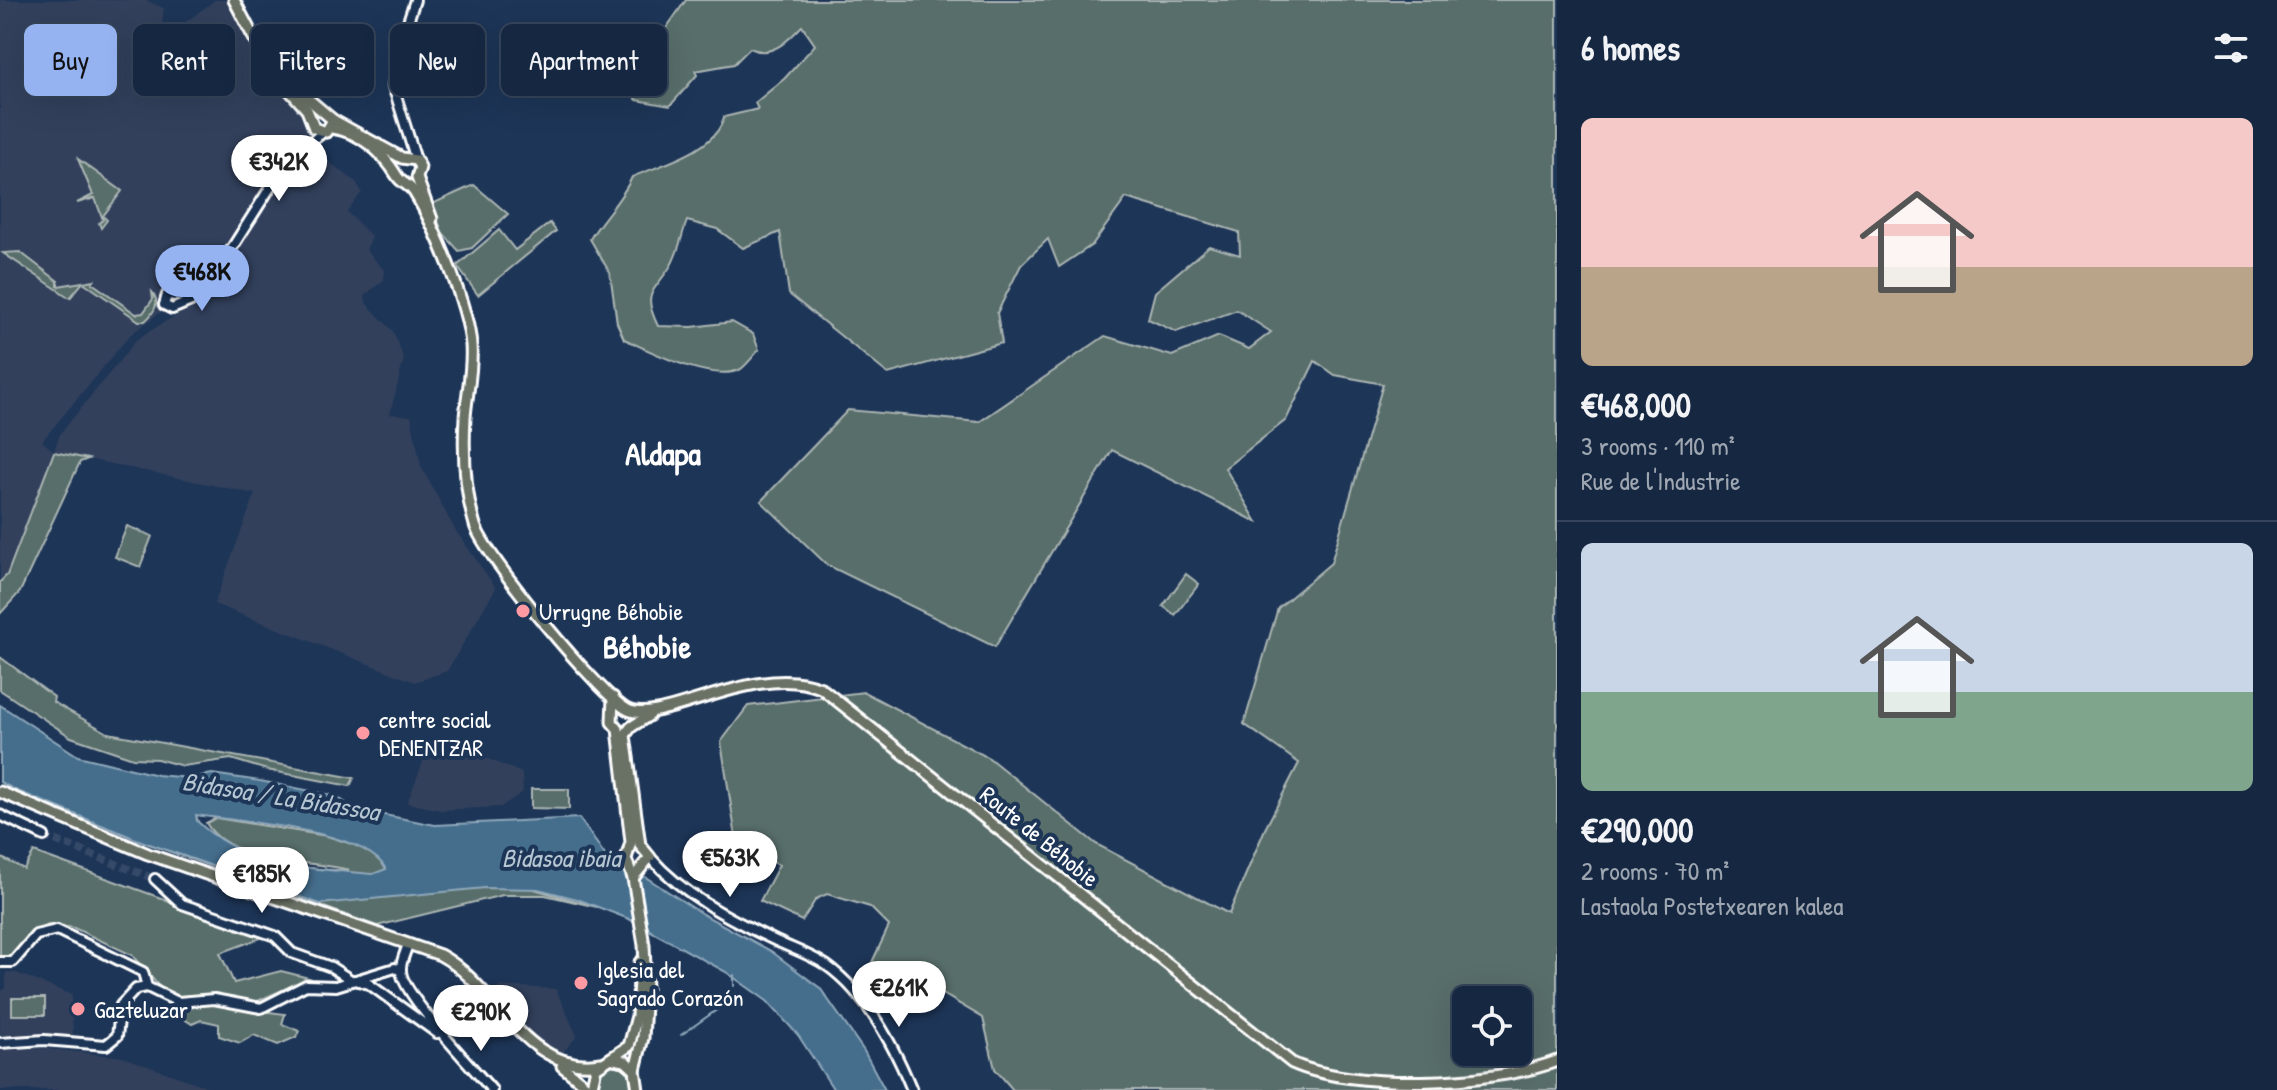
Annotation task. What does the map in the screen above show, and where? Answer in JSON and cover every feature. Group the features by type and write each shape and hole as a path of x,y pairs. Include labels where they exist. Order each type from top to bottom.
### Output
{"main road":[{"path":"234,0 269,67 312,123 322,133 333,124"},
{"path":"241,0 284,75 321,111 328,112 333,124 356,136 395,169 397,176 413,191 435,236"},
{"path":"312,123 321,111"},
{"path":"333,124 408,158 420,167 417,178 470,333 472,356 465,433 475,526 484,546 550,627 634,720 626,728 625,746 635,847 645,864"},
{"path":"395,169 408,158"},
{"path":"405,182 417,178"},
{"name":"Route de Béhobie","path":"626,728 657,711 721,691 780,680 804,682 821,688 1302,1071 1340,1083 1381,1086 1469,1078 1557,1059"},
{"path":"613,697 613,715 626,728"},
{"path":"613,715 628,710"},
{"name":"Route de Béhobie","path":"628,710 657,711"},
{"path":"0,792 148,854 455,966 543,1053 571,1064 625,1061 635,1070"},
{"path":"635,847 627,862 633,878 646,966 646,1013 635,1070 638,1090"},
{"path":"627,862 635,868 645,864"},
{"path":"633,878 645,864"},
{"path":"320,915 431,951 455,966 532,1050 571,1070 591,1090"},
{"path":"591,1090 592,1075 606,1061 625,1051 632,1037 637,1016 640,929"}],"street":[{"path":"408,158 411,144 393,86 398,52 415,0"},
{"path":"304,146 312,123"},
{"path":"177,301 206,287 287,161 322,133"},
{"path":"0,815 44,836"},
{"path":"645,864 661,870 717,910 813,957 843,979 877,1024 912,1090"},
{"path":"155,879 182,904 275,936 292,953 331,967 351,980 369,984 444,1038"},
{"path":"0,962 13,962 36,935 57,930 143,972 147,987 178,1002 214,999 250,1008 261,1008 306,985 332,987 395,968 401,971 444,1038 492,1090"},
{"path":"401,971 407,947"},
{"path":"0,1043 44,1040 106,1045 117,1036 125,997 147,987"}],"shaded area":[{"path":"0,0 145,0 164,8 162,24 133,24 133,96 235,96 235,24 183,24 215,0 236,0 251,27 251,96 291,96 308,123 325,140 312,149 356,182 362,192 347,212 372,237 366,250 385,271 384,280 365,295 366,303 393,331 404,359 390,414 411,416 421,466 454,528 496,588 447,671 415,682 214,604 255,494 54,452 7,576 0,582","holes":["256,196 268,204 208,291 194,304 137,339 60,434 54,451 42,441 130,335 165,309 172,292 199,285 229,245"]},
{"path":"433,736 522,773 523,792 501,807 440,810 407,803"},
{"path":"6,972 17,973 72,995 73,1039 0,1035 0,992 6,988"},
{"path":"500,986 556,989 577,1036 559,1057 533,1041 491,994"},
{"path":"0,1047 123,1057 216,1090 0,1090"}],"green space":[{"path":"686,0 1557,0 1557,1090 1013,1090 995,1069 983,1018 941,993 868,971 889,926 870,907 827,894 816,899 802,921 760,901 779,865 737,844 721,742 748,706 864,692 989,758 1096,844 1229,914 1265,829 1299,763 1244,724 1278,608 1331,563 1383,384 1335,375 1315,361 1286,420 1225,468 1257,522 1112,450 995,647 827,565 761,501 848,410 979,422 1105,336 1172,356 1219,336 1249,349 1271,332 1237,310 1176,332 1148,319 1155,292 1209,246 1240,255 1239,232 1126,198 1092,245 1059,267 1048,239 1021,265 997,313 1002,343 888,374 789,294 780,232 743,248 717,229 687,221 674,259 651,295 651,308 658,326 692,327 732,322 753,334 759,350 741,369 729,373 699,369 665,358 624,339 617,323 610,273 590,239 632,177 699,148 719,129 724,117 758,109 755,103 785,78 815,45 802,26 772,50 750,48 734,64 695,71 697,75 670,106 637,100 633,96 667,96 667,27"},
{"path":"78,159 122,191 103,216 107,220 101,228 99,223 103,220 95,198 77,203 93,195"},
{"path":"474,185 508,214 472,248 459,251 442,232 432,204"},
{"path":"550,223 556,231 478,295 457,266 499,230 515,250"},
{"path":"20,252 58,281 58,286 94,280 92,283 136,314 143,313 153,299 152,292 155,307 145,321 139,321 83,282 70,298 3,253"},
{"path":"54,452 88,459 80,462 20,592 0,614 0,582 7,575"},
{"path":"127,526 152,536 140,567 115,557"},
{"path":"1186,574 1199,584 1175,615 1163,606"},
{"path":"0,657 54,697 53,702 108,733 354,778 350,786 267,770 231,759 183,766 157,759 133,758 71,737 0,690"},
{"path":"0,775 196,815 203,830 218,842 238,852 287,865 349,870 252,853 217,836 206,823 216,818 327,836 367,849 384,865 468,870 597,907 545,895 503,895 377,926 141,841 0,782"},
{"path":"531,789 569,789 569,809 531,808"},
{"path":"34,852 266,936 220,953 234,983 281,971 309,978 251,1004 210,994 179,998 164,992 132,955 74,928 48,924 30,934 13,956 0,957 0,857 24,869"},
{"path":"12,998 45,998 45,1015 12,1015"},
{"path":"207,1004 285,1014 282,1024 299,1031 296,1037 278,1045 254,1035 240,1043 219,1036 219,1024 201,1020 192,1024 181,1017 186,1009"},
{"path":"616,1064 631,1072 633,1090 596,1090 600,1070"}],"water":[{"name":"Bidasoa ibaia","path":"0,705 78,756 157,775 190,778 212,774 260,781 336,796 354,809 435,825 579,818 605,855 619,860 704,915 771,951 820,988 864,1051 885,1090 834,1090 798,1035 767,1001 726,972 629,919 577,899 538,889 485,888 320,904 141,841 0,782","holes":["196,815 328,836 373,855 386,869 373,874 325,870 257,857 216,837 197,821"]}],"waterway":[{"path":"734,975 734,986"},
{"path":"681,1035 728,1002"}],"tunnel":[{"path":"44,836 155,879"}],"place":[{"name":"Urrugne Béhobie","path":"523,611"},
{"name":"centre social DENENTZAR","path":"363,733"},
{"name":"Iglesia del Sagrado Corazón","path":"581,983"},
{"name":"Gazteluzar","path":"78,1009"}],"district":[{"name":"Aldapa","path":"663,453"},
{"name":"Béhobie","path":"647,646"}],"water label":[{"name":"Bidasoa / La Bidassoa","path":"281,796"}]}
